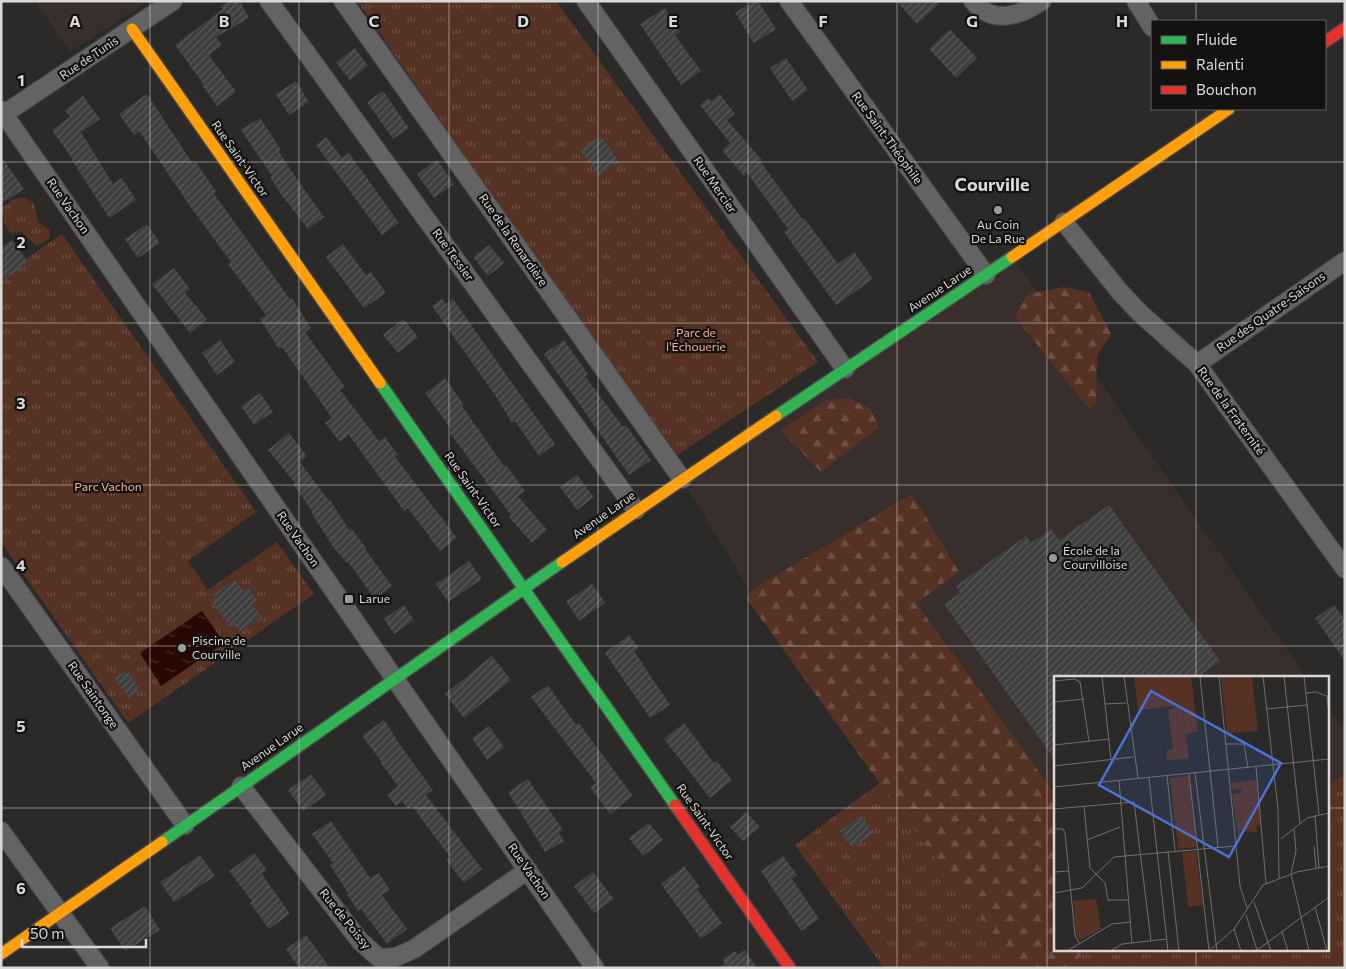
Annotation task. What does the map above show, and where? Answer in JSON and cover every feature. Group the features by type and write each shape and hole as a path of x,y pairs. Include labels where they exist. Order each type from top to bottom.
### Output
{"street":[{"name":"Rue de Tunis","path":"3,112 173,1"},
{"name":"Rue Tessier","path":"269,1 636,510"},
{"name":"Rue de la Renardière","path":"343,1 682,479"},
{"name":"Rue Mercier","path":"586,1 845,369"},
{"name":"Rue Saint-Théophile","path":"789,1 986,275"},
{"path":"973,1 977,6 997,17 1015,14 1034,7 1042,1"},
{"path":"1136,1 1151,25"},
{"path":"1326,41 1345,28"},
{"name":"Rue Saint-Victor","path":"132,29 790,968"},
{"name":"Avenue Larue","path":"1,954 636,510 1064,222 1206,115 1225,110"},
{"name":"Rue Vachon","path":"3,112 595,968"},
{"name":"Rue de la Fraternité","path":"1064,222 1140,314 1197,364 1345,569"},
{"name":"Rue des Quatre-Saisons","path":"1197,364 1345,261"},
{"name":"Rue Saintonge","path":"1,566 185,825"},
{"name":"Rue de Poissy","path":"241,786 360,941 379,958 396,957 414,949 528,870"},
{"path":"1,831 100,968"}],"shaded area":[{"path":"35,1 148,1 70,52"},
{"name":"École de la Courvilloise","path":"1015,260 1306,676 1054,676 1054,804 859,526 750,591 682,479"},
{"path":"1328,707 1345,731 1345,774 1328,785"}],"green space":[{"name":"Parc de l'Échouerie","path":"357,1 556,1 818,362 674,457"},
{"path":"25,197 34,204 39,222 50,230 49,239 37,246 21,232 11,233 4,223 2,208 14,199"},
{"name":"Parc Vachon","path":"62,234 256,512 188,561 208,590 277,542 314,594 128,723 1,542 1,247 12,240 26,259"},
{"path":"1064,287 1089,292 1111,334 1097,356 1096,405 1090,410 1015,317 1028,294"},
{"path":"850,398 870,409 879,427 821,472 781,431 826,400"},
{"path":"912,494 959,572 916,603 1054,793 1054,952 1105,952 1094,968 1018,968 875,777 747,599 750,591"},
{"path":"1345,774 1345,968 1065,968 1086,952 1328,952 1328,785"},
{"path":"880,783 1018,968 884,968 795,845"}],"water":[{"name":"Piscine de Courville","path":"202,611 224,643 161,686 140,653"}],"building":[{"path":"230,1 240,1 249,18 216,37 222,45 209,55 236,92 217,106 175,45 223,9 221,6"},
{"path":"753,1 758,1 776,29 754,43 735,13"},
{"path":"896,1 942,1 917,24"},
{"path":"665,8 680,32 675,35 701,71 681,85 640,24"},
{"path":"950,29 977,58 956,78 929,49"},
{"path":"355,48 368,66 350,80 336,62"},
{"path":"786,58 808,90 792,101 770,68"},
{"path":"296,81 309,102 289,115 276,94"},
{"path":"383,91 409,128 393,139 367,102"},
{"path":"147,94 193,164 196,162 216,192 214,194 290,299 292,298 311,328 305,332 345,387 340,390 379,441 385,437 398,455 395,457 457,538 440,551 408,508 404,511 349,435 340,442 325,423 332,418 282,347 279,349 260,319 266,315 228,264 231,262 139,131 134,135 119,114"},
{"path":"720,94 735,114 727,120 762,160 760,161 802,219 804,218 838,264 854,252 873,279 836,305 784,232 788,229 747,173 744,176 722,150 730,143 700,105 708,98 711,101"},
{"path":"83,96 100,119 81,132 113,184 122,178 136,200 109,218 52,130 70,117 65,110"},
{"path":"260,118 281,150 279,152 324,217 308,229 281,194 270,177 272,176 241,130"},
{"path":"601,136 619,162 599,176 580,150"},
{"path":"326,137 342,158 349,153 399,223 382,235 316,145"},
{"path":"1,156 24,189 1,204"},
{"path":"437,160 454,184 434,198 417,174"},
{"path":"147,224 160,243 138,258 125,239"},
{"path":"12,240 28,263 1,281 1,247"},
{"path":"343,244 366,275 371,272 386,293 364,308 326,257"},
{"path":"489,245 504,263 488,276 473,257"},
{"path":"174,268 190,289 185,293 207,319 190,333 152,284"},
{"path":"442,299 446,304 453,299 555,444 539,456 515,421 512,423 497,398 432,306"},
{"path":"403,319 418,337 398,353 383,335"},
{"path":"220,340 235,362 217,375 202,353"},
{"path":"564,340 588,374 585,376 623,427 626,425 651,460 629,475 544,354"},
{"path":"445,378 504,466 506,465 525,491 518,496 547,530 532,543 509,517 511,515 449,432 452,430 425,393"},
{"path":"260,393 273,412 254,425 241,406"},
{"path":"289,433 307,456 300,462 330,500 349,530 351,528 366,548 392,586 375,599 348,562 333,547 312,511 293,484 295,483 268,450"},
{"path":"577,475 594,497 577,510 560,487"},
{"path":"1109,505 1220,661 1200,676 1054,676 1054,759 944,604 960,593 956,586 1026,536 1031,543 1051,529 1059,540"},
{"path":"469,561 482,579 448,602 436,584"},
{"path":"235,580 244,592 249,588 257,600 252,604 261,616 239,631 235,625 231,628 211,600 216,597 214,594"},
{"path":"592,584 605,603 579,621 566,601"},
{"path":"404,605 414,620 394,634 384,619"},
{"path":"1334,605 1345,620 1345,661 1315,618"},
{"path":"629,635 639,648 634,651 670,705 650,718 605,653"},
{"path":"492,656 511,680 464,718 445,694"},
{"path":"127,670 140,690 129,698 115,678"},
{"path":"548,685 576,725 579,723 633,796 610,814 590,787 596,783 531,697"},
{"path":"384,720 433,790 426,795 482,869 464,883 446,860 450,857 412,806 408,809 402,801 396,806 387,795 398,786 362,736"},
{"path":"684,723 714,763 717,761 732,780 710,798 664,739"},
{"path":"489,726 504,747 487,760 472,738"},
{"path":"311,774 326,795 303,811 288,790"},
{"path":"528,779 563,830 559,833 564,841 545,852 508,792"},
{"path":"746,812 760,827 743,841 730,827"},
{"path":"862,816 873,834 852,848 840,831"},
{"path":"331,821 370,878 379,873 390,890 382,895 407,929 387,944 361,909 358,911 330,865 333,863 312,834"},
{"path":"649,823 663,840 643,856 629,838"},
{"path":"254,853 267,870 262,874 290,914 269,929 250,903 252,901 229,871"},
{"path":"200,855 215,876 174,902 160,882"},
{"path":"783,856 797,875 792,879 819,919 801,931 761,871"},
{"path":"684,866 700,887 697,889 722,923 701,939 661,884"},
{"path":"593,872 614,899 594,913 574,886"},
{"path":"145,906 160,930 125,951 110,928"},
{"path":"306,935 330,968 299,968 286,949"},
{"path":"745,950 757,968 719,968 725,964 722,960 735,951 738,955"}],"traffic: fast":[{"path":"776,416 1012,257"},
{"path":"380,383 675,805"},
{"path":"162,842 562,562"}],"traffic: slow":[{"path":"132,29 380,383"},
{"path":"1012,257 1228,110"},
{"path":"562,562 776,416"},
{"path":"1,954 162,842"}],"traffic: jam":[{"path":"1326,41 1345,28"},
{"path":"675,805 790,968"}],"place":[{"name":"Au Coin De La Rue","path":"998,210"},
{"name":"École de la Courvilloise","path":"1053,558"},
{"name":"Larue","path":"349,599"},
{"name":"Piscine de Courville","path":"182,648"}],"district":[{"name":"Courville","path":"992,185"}]}
